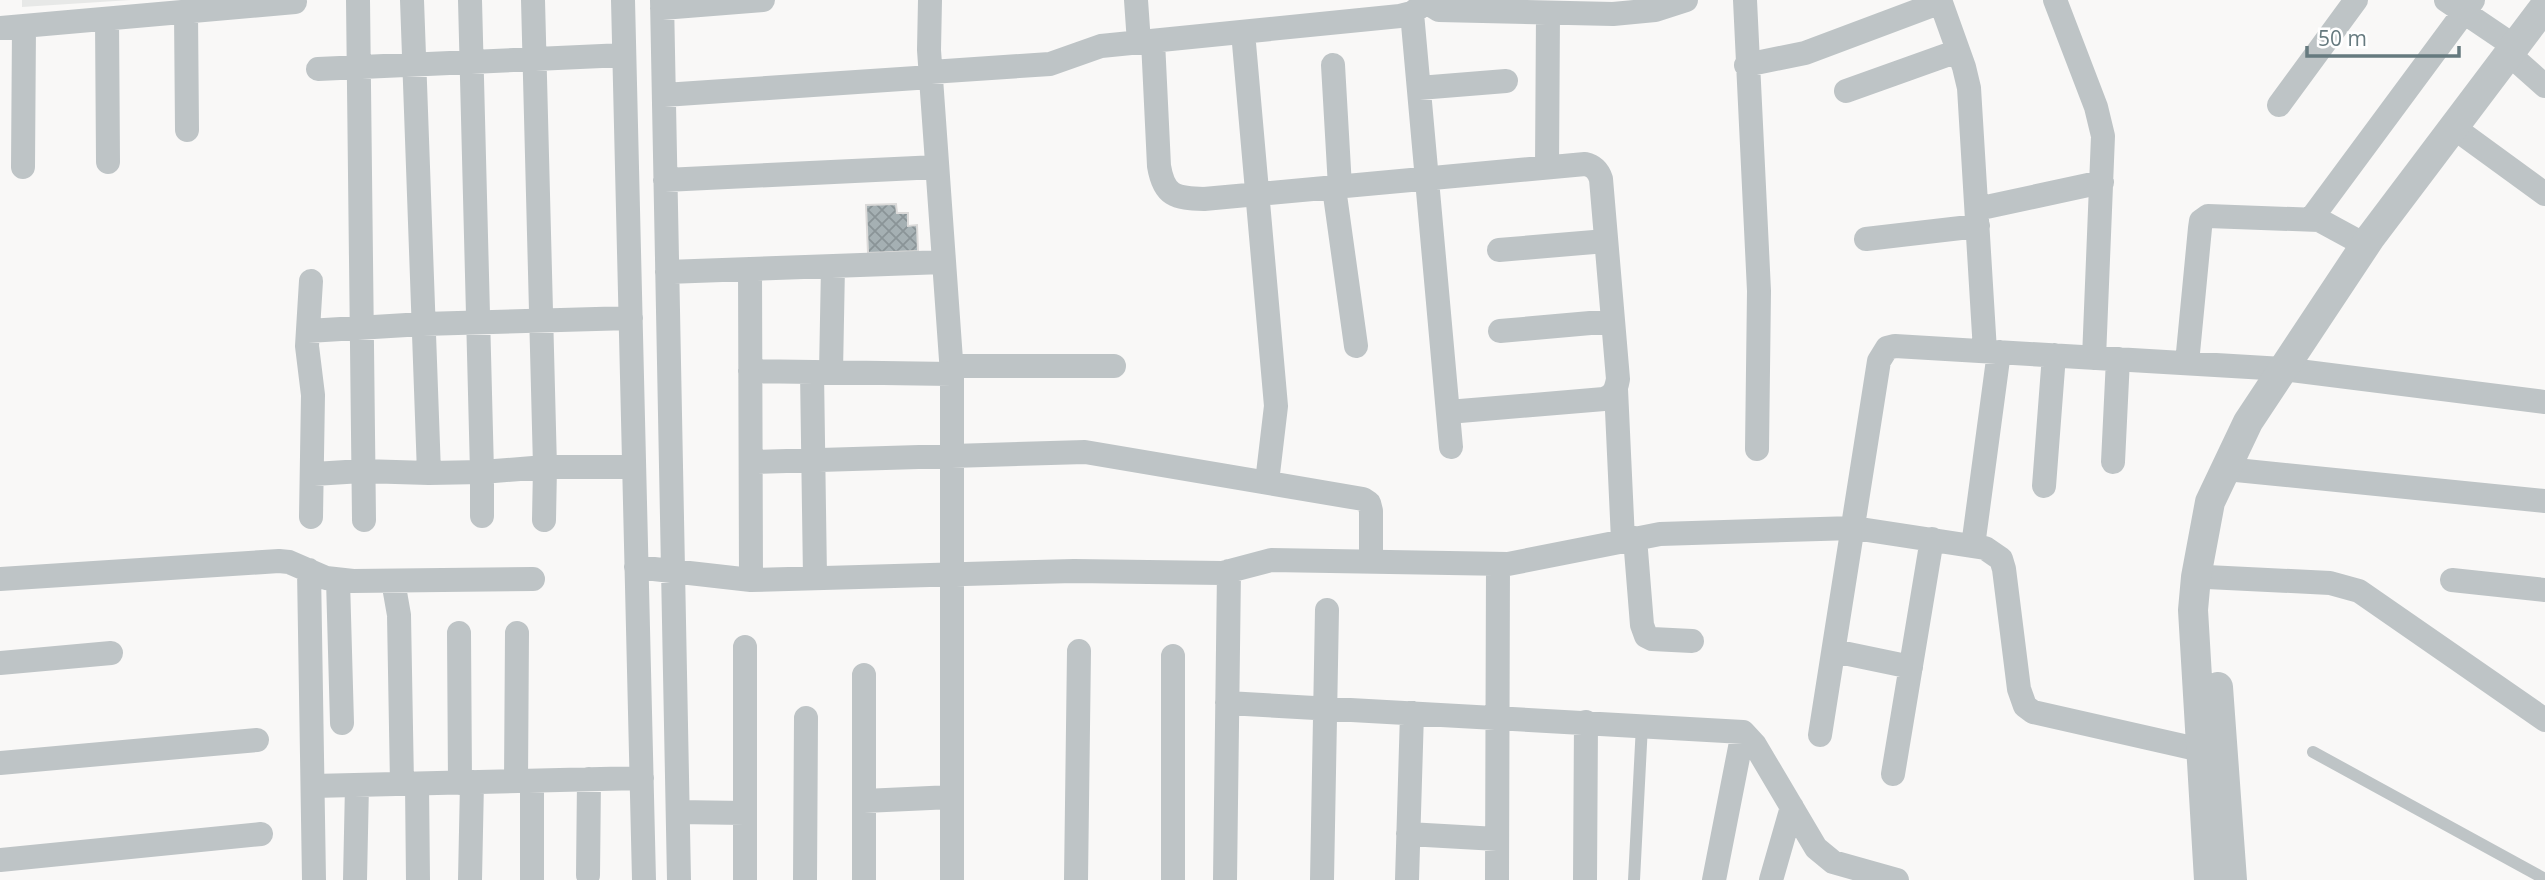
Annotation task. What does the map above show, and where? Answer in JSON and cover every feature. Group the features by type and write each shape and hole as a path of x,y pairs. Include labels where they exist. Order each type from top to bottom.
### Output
{"street":[{"path":"358,0 364,520"},
{"path":"412,0 429,473"},
{"path":"470,0 482,516"},
{"path":"533,0 545,467 544,520"},
{"path":"623,0 644,880"},
{"path":"679,880 662,4 763,0"},
{"path":"930,0 931,75 952,370 952,880"},
{"path":"1136,0 1146,42 1158,166 1162,182 1167,190 1176,196 1190,198 1256,194 1585,164 1598,171 1601,179 1613,321 1629,539 1642,625 1646,636 1652,639 1692,641"},
{"path":"664,95 1050,64 1101,46 1243,32 1420,5 1439,10 1613,15 1655,10 1686,0"},
{"path":"1745,0 1746,65 1759,291 1757,449"},
{"path":"2055,0 2100,119 2104,154 2102,182 2106,358 2113,462"},
{"path":"2279,104 2356,0"},
{"path":"1746,65 1805,53 1940,1 1969,88 1977,217 1992,351 1973,546"},
{"path":"23,167 12,27 295,2"},
{"path":"2311,219 2461,4 2545,86"},
{"path":"1420,5 1419,88 1451,447"},
{"path":"2208,880 2193,610 2203,568 2210,502 2248,422 2365,245 2545,6"},
{"path":"186,12 187,130"},
{"path":"1548,13 1548,167"},
{"path":"107,19 108,162"},
{"path":"1243,32 1276,406 1267,482"},
{"path":"1846,91 1958,51"},
{"path":"318,69 625,55"},
{"path":"1333,65 1337,187 1356,346"},
{"path":"1419,88 1506,81"},
{"path":"2453,127 2545,194"},
{"path":"665,180 937,167"},
{"path":"1866,239 1977,217 2102,182"},
{"path":"2187,363 2201,222 2208,216 2311,219 2326,222 2365,245"},
{"path":"1499,250 1606,241"},
{"path":"667,272 944,262"},
{"path":"815,578 812,460 833,266"},
{"path":"750,269 751,580"},
{"path":"311,281 309,331 314,474 311,517"},
{"path":"309,331 423,324 631,318"},
{"path":"1500,331 1613,321"},
{"path":"1820,735 1879,361 1882,354 1895,345 2283,369 2545,402"},
{"path":"631,347 669,346"},
{"path":"2044,486 2054,355"},
{"path":"750,371 1114,366"},
{"path":"1448,412 1604,399 1612,396 1616,389"},
{"path":"751,462 1086,452 1363,499 1369,503 1371,510 1371,561"},
{"path":"314,474 634,467"},
{"path":"2226,469 2545,501"},
{"path":"636,567 751,580 1074,571 1222,573 1271,560 1498,564 1660,534 1854,528 1973,546 1994,552 2001,559 2019,689 2025,706 2033,712 2201,750"},
{"path":"1893,774 1932,539"},
{"path":"0,579 279,561 289,562 338,580 533,579"},
{"path":"1497,880 1498,564"},
{"path":"2203,568 2330,583 2359,591 2545,720"},
{"path":"2203,568 2212,601 2232,880"},
{"path":"310,570 314,880"},
{"path":"1225,880 1229,571"},
{"path":"338,580 342,723"},
{"path":"2452,580 2545,590"},
{"path":"393,581 399,614 409,784 418,880"},
{"path":"1322,880 1327,610"},
{"path":"459,633 470,880"},
{"path":"517,634 532,880"},
{"path":"745,647 745,880"},
{"path":"1076,880 1079,650"},
{"path":"1834,651 1911,667"},
{"path":"0,663 111,653"},
{"path":"1173,656 1173,880"},
{"path":"864,674 864,880"},
{"path":"1227,703 1743,732 1755,745 1824,856 1833,862 1897,880"},
{"path":"1407,880 1412,713"},
{"path":"806,718 806,880"},
{"path":"1585,880 1587,722"},
{"path":"1714,880 1743,732"},
{"path":"0,763 257,740"},
{"path":"313,786 642,778"},
{"path":"588,875 589,779"},
{"path":"355,880 357,785"},
{"path":"864,801 952,797"},
{"path":"1771,880 1792,807"},
{"path":"678,812 745,813"},
{"path":"0,860 261,834"},
{"path":"1408,834 1497,839"}],"lane":[{"path":"1634,880 1642,725"},
{"path":"2313,752 2545,879"}],"shaded area":[{"path":"22,0 131,0 22,7"}],"building":[{"path":"896,204 897,213 908,213 908,226 917,225 918,251 868,253 866,205"}]}
